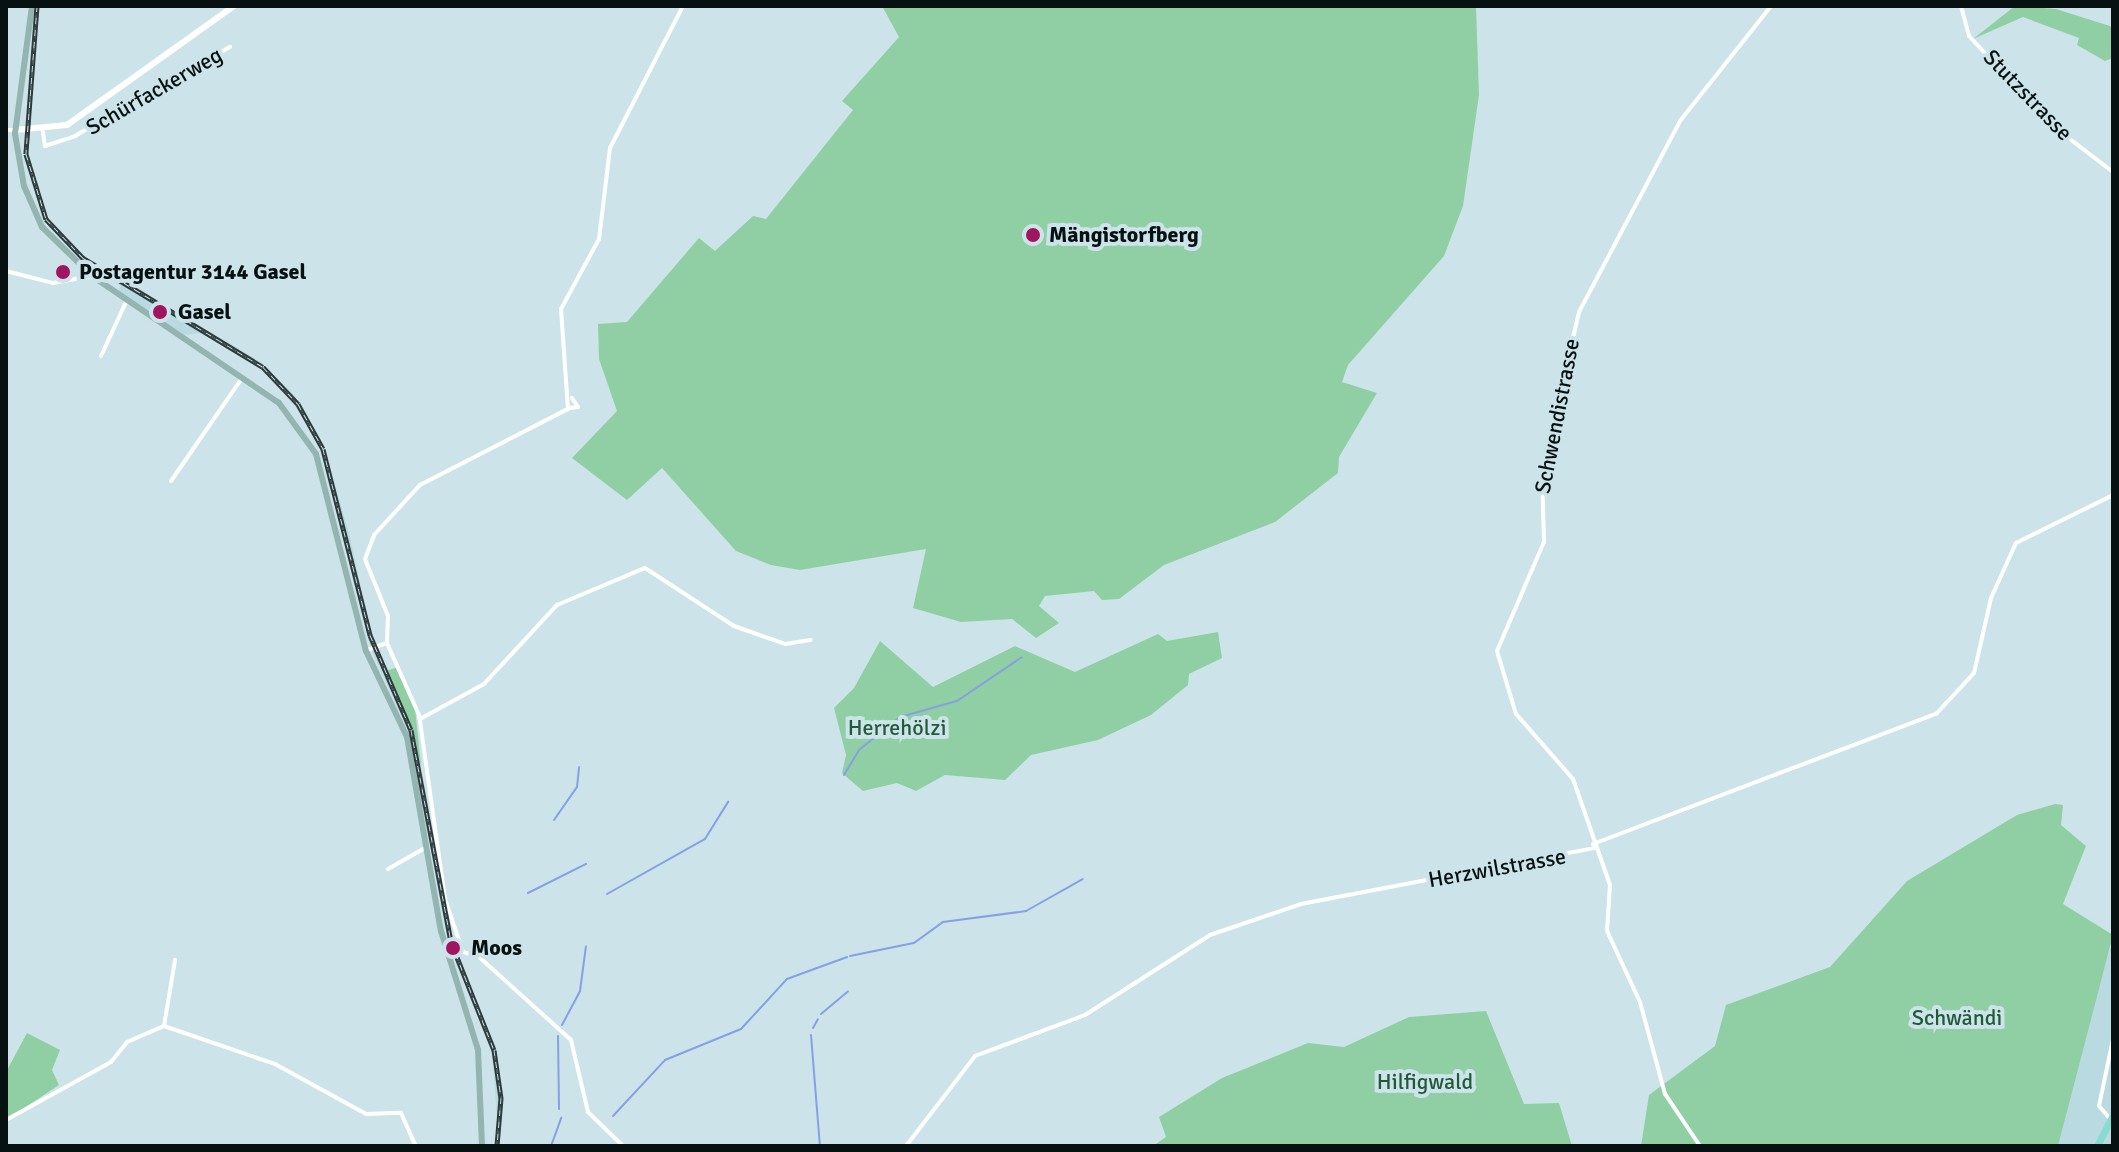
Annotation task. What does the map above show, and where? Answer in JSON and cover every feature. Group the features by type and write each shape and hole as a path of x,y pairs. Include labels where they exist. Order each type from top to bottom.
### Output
{"main road":[{"path":"32,6 15,130 36,216 92,276 292,415 313,446 366,651 404,729 443,938 476,1038 482,1146"},
{"path":"2097,1146 2112,1119"}],"street":[{"path":"6,130 43,132 67,125 234,6"},
{"path":"623,1146 588,1112 571,1040 478,956 463,952 445,899 420,719 387,643 385,607 365,563 380,526 430,478 568,409 578,407 571,397 559,356 561,309 599,239 610,148 683,6"},
{"name":"Schwendistrasse","path":"1700,1146 1665,1094 1640,1002 1607,931 1610,885 1569,771 1510,703 1497,651 1544,542 1542,470 1579,312 1680,121 1771,6"},
{"name":"Stutzstrasse","path":"1961,6 1969,36 2053,126 2113,172"},
{"name":"Schürfackerweg","path":"43,132 45,146 75,136 230,47"},
{"path":"6,271 53,283 92,276"},
{"path":"101,356 127,300"},
{"path":"171,481 242,378"},
{"name":"Herzwilstrasse","path":"906,1146 975,1056 1085,1015 1219,932 1301,904 1594,846 1937,713 1974,673 1991,598 2016,543 2113,495"},
{"path":"420,719 484,684 557,605 645,568 734,626 785,644 811,640"},
{"path":"366,651 387,643"},
{"path":"388,869 425,848"},
{"path":"164,1026 175,960"},
{"path":"6,1120 111,1062 127,1042 164,1026 275,1064 366,1114 401,1113 416,1146"},
{"path":"2112,1119 2099,1106 2113,1039"}],"shaded area":[{"path":"35,6 27,154 47,218 87,258 260,362 294,395 323,444 350,537 370,630 415,738 452,941 496,1049 503,1098 499,1146 492,1050 448,942 408,731 371,649 319,445 286,391 258,367 201,333 184,335 118,291 121,286 77,256 47,223 24,154"},
{"path":"2113,940 2113,1146 2058,1146 2094,998"}],"green space":[{"path":"882,6 1476,6 1479,95 1463,206 1444,256 1348,365 1342,382 1377,393 1339,457 1338,473 1275,522 1164,565 1119,599 1102,600 1094,591 1045,596 1039,606 1059,623 1036,638 1012,619 961,622 913,608 926,549 800,570 771,565 736,551 662,468 627,500 572,458 617,411 599,359 598,324 627,322 699,238 715,251 753,216 766,219 853,110 842,101 899,37"},
{"path":"2015,6 2056,9 2113,27 2113,58 2105,61 2077,45 2079,38 2023,17 1973,39"},
{"name":"Herrehölzi","path":"1218,632 1222,658 1189,674 1188,685 1151,715 1098,740 1031,755 1005,780 945,775 916,791 897,783 863,791 842,773 846,755 834,708 854,688 880,641 933,687 1015,646 1075,672 1158,634 1167,641"},
{"path":"398,667 415,708 421,766 386,671"},
{"name":"Schwändi","path":"2055,804 2063,805 2061,825 2086,846 2063,904 2113,935 2058,1146 1641,1146 1649,1095 1715,1046 1726,1005 1830,967 1907,881 2017,815"},
{"name":"Hilfigwald","path":"1486,1011 1524,1104 1559,1103 1572,1146 1153,1146 1166,1137 1159,1117 1222,1078 1308,1043 1344,1047 1409,1017"},
{"path":"27,1033 60,1050 52,1070 59,1085 6,1120 6,1072"}],"waterway":[{"path":"844,775 859,750 900,717 957,701 1022,657"},
{"path":"554,820 577,787 579,767"},
{"path":"607,894 705,839 728,802"},
{"path":"528,893 586,864"},
{"path":"850,956 914,943 943,922 1026,911 1083,879"},
{"path":"562,1025 580,991 586,946"},
{"path":"613,1116 665,1060 741,1029 787,979 847,957"},
{"path":"821,1014 848,991"},
{"path":"813,1028 818,1019"},
{"path":"811,1035 820,1146"},
{"path":"558,1036 559,1109"},
{"path":"551,1146 561,1118"}],"railway":[{"path":"37,6 26,154 46,219 83,258 263,367 298,404 323,449 370,635 411,730 451,942 494,1050 501,1098 497,1146"}],"place":[{"name":"Mängistorfberg","path":"1033,235"},
{"name":"Postagentur 3144 Gasel","path":"63,272"},
{"name":"Gasel","path":"160,312"},
{"name":"Moos","path":"453,948"}]}
